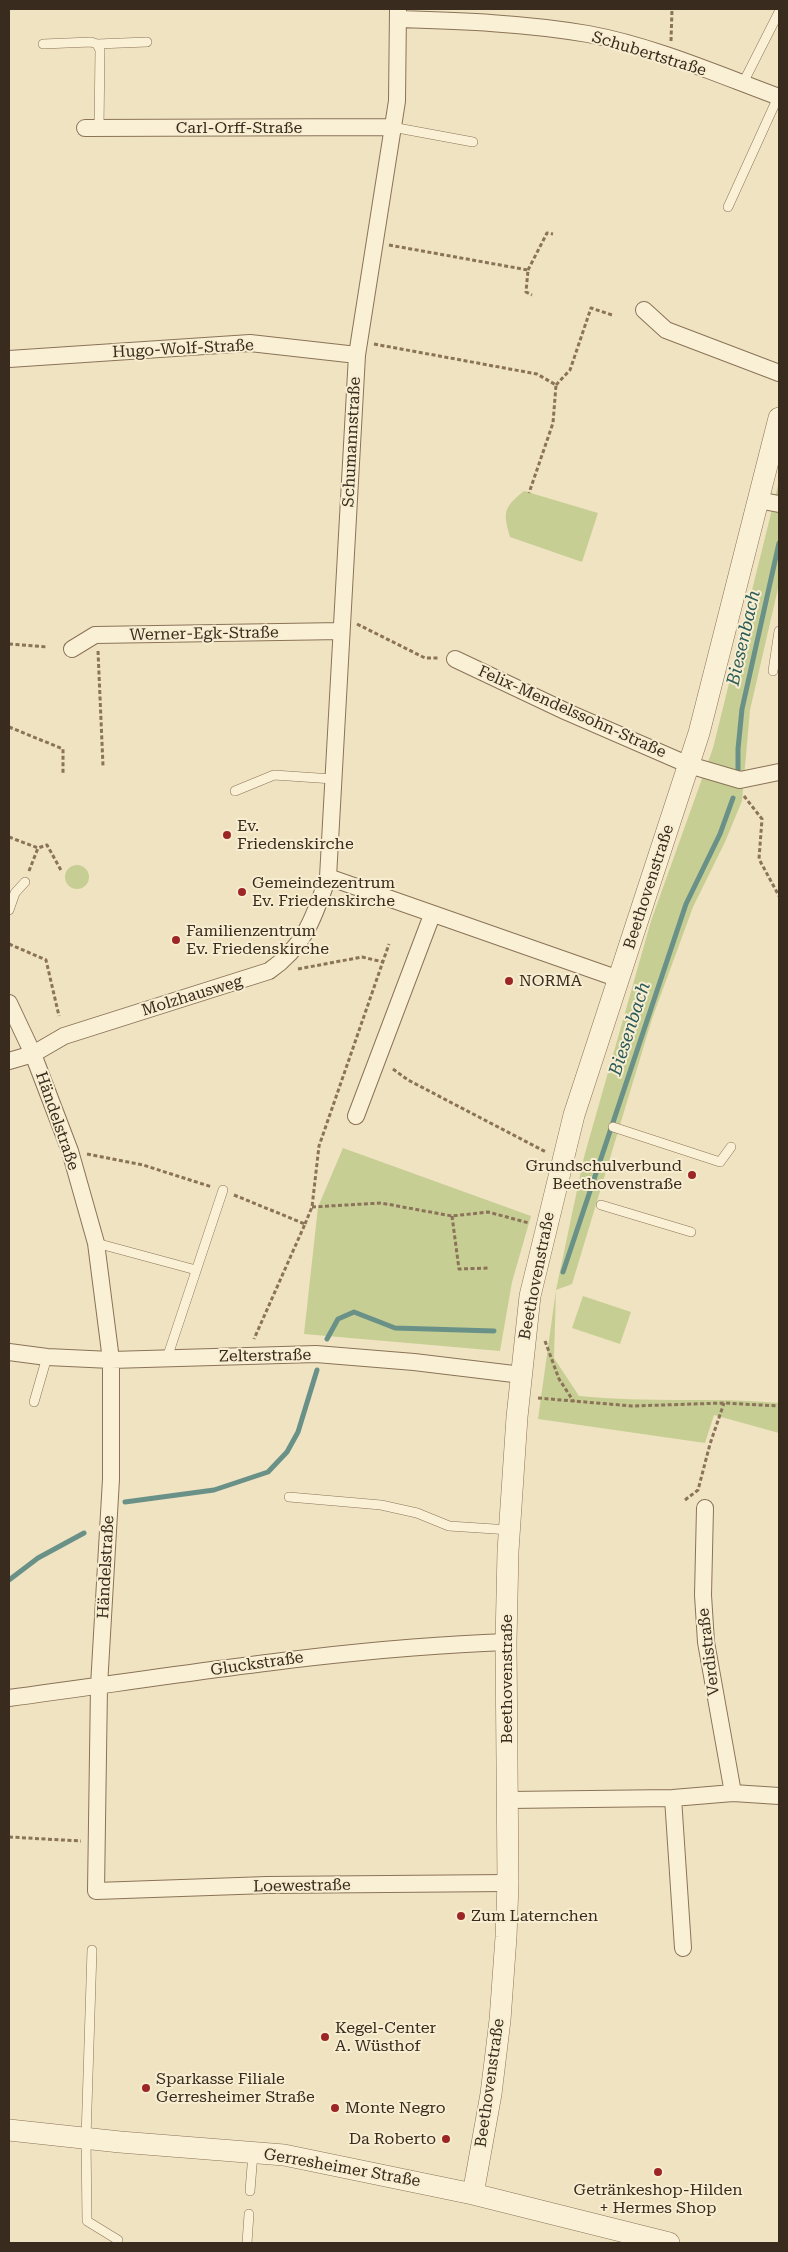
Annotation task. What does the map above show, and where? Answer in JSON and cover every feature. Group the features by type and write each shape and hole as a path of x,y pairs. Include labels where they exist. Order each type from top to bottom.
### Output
{"street":[{"name":"Schubertstraße","path":"398,14 507,23 588,34 655,52 779,97"},
{"name":"Schumannstraße","path":"328,877 333,779 346,626 357,355 397,101 398,14"},
{"name":"Carl-Orff-Straße","path":"92,128 392,127"},
{"path":"644,310 666,330 779,373"},
{"name":"Hugo-Wolf-Straße","path":"9,359 250,344 357,355"},
{"name":"Beethovenstraße","path":"473,2194 491,2094 500,2020 508,1883 506,1642 510,1530 530,1296 554,1190 574,1115 690,765 729,622 779,418"},
{"path":"758,500 779,504"},
{"name":"Werner-Egk-Straße","path":"72,649 94,635 346,626"},
{"name":"Felix-Mendelssohn-Straße","path":"455,659 567,712 690,765 740,780 779,772"},
{"path":"328,877 619,979"},
{"name":"Molzhausweg","path":"9,1061 33,1054 64,1036 269,971 285,960 299,944 312,922 328,877"},
{"path":"356,1116 409,980 432,914"},
{"name":"Händelstraße","path":"9,1003 33,1054 70,1151 96,1244 111,1360 111,1479 99,1686 96,1891"},
{"name":"Zelterstraße","path":"9,1352 47,1357 111,1360 316,1354 414,1362 522,1375"},
{"name":"Verdistraße","path":"705,1508 703,1595 706,1642 733,1794"},
{"name":"Gluckstraße","path":"9,1698 336,1653 434,1644 506,1642"},
{"path":"508,1800 673,1798 733,1794 779,1796"},
{"path":"673,1798 683,1948"},
{"name":"Loewestraße","path":"96,1891 267,1885 508,1883"},
{"name":"Gerresheimer Straße","path":"9,2130 284,2155 473,2194 669,2243"}],"lane":[{"path":"743,83 779,12"},
{"path":"43,44 147,42"},
{"path":"92,128 100,50 97,44"},
{"name":"Schubertstraße","path":"728,207 779,97"},
{"path":"392,127 473,142"},
{"path":"772,671 779,631"},
{"path":"235,791 274,775 333,779"},
{"path":"9,910 15,893 25,882"},
{"path":"613,1127 720,1162 731,1147"},
{"path":"166,1358 222,1190"},
{"path":"601,1205 691,1232"},
{"path":"96,1244 196,1270"},
{"path":"34,1402 47,1357"},
{"path":"289,1497 381,1505 417,1513 449,1526 510,1530"},
{"path":"92,1950 86,2138 87,2221 118,2240"},
{"path":"250,2190 253,2152"},
{"path":"247,2243 249,2214"}],"path":[{"path":"671,44 672,9"},
{"path":"532,295 526,292 528,270 547,233 553,234"},
{"path":"386,244 528,270"},
{"path":"529,493 553,423 556,385 570,370 591,308 612,315"},
{"path":"371,344 537,374 556,385"},
{"path":"346,626 425,658"},
{"path":"9,644 47,647"},
{"path":"98,648 103,766"},
{"path":"9,728 63,748 63,774"},
{"path":"741,791 762,819 758,859 779,896"},
{"path":"9,837 38,848 48,845 62,872"},
{"path":"25,882 38,848"},
{"path":"9,944 46,960 59,1016"},
{"path":"305,1224 312,1207 319,1146 389,944"},
{"path":"292,970 362,957 382,962"},
{"path":"393,1069 408,1080 552,1155"},
{"path":"312,1207 381,1203 452,1216 488,1212 534,1225"},
{"path":"452,1216 458,1269 488,1268"},
{"path":"545,1341 560,1379 574,1402"},
{"path":"537,1398 632,1406 724,1403 779,1406"},
{"path":"685,1500 698,1490 710,1444 724,1403"},
{"path":"9,1837 89,1842"}],"green space":[{"path":"779,481 779,584 750,710 742,801 725,842 693,907 652,1019 572,1284 556,1290 584,1157 651,921 713,748"},
{"path":"524,491 598,513 582,562 510,537 506,522 506,511 508,506"},
{"path":"77,865 85,869 89,877 85,885 77,889 69,885 65,877 69,869"},
{"path":"343,1148 531,1216 512,1282 500,1351 304,1334 318,1207"},
{"path":"556,1290 554,1358 579,1396 779,1403 779,1433 714,1415 705,1443 538,1419"},
{"path":"583,1296 631,1312 620,1344 572,1328"}],"waterway":[{"name":"Biesenbach","path":"738,770 742,709 779,543"},
{"name":"Biesenbach","path":"563,1272 686,904 720,834 733,798"},
{"name":"Biesenbach","path":"327,1339 338,1319 354,1312 395,1328 494,1331"},
{"name":"Biesenbach","path":"125,1502 214,1490 268,1472 287,1452 298,1432 317,1370"},
{"name":"Biesenbach","path":"9,1580 38,1558 84,1533"}],"place":[{"name":"Ev. Friedenskirche","path":"227,835"},
{"name":"Gemeindezentrum Ev. Friedenskirche","path":"242,892"},
{"name":"Familienzentrum Ev. Friedenskirche","path":"176,940"},
{"name":"NORMA","path":"509,981"},
{"name":"Grundschulverbund Beethovenstraße","path":"692,1175"},
{"name":"Zum Laternchen","path":"461,1916"},
{"name":"Kegel-Center A. Wüsthof","path":"325,2037"},
{"name":"Sparkasse Filiale Gerresheimer Straße","path":"146,2088"},
{"name":"Monte Negro","path":"335,2108"},
{"name":"Da Roberto","path":"446,2139"},
{"name":"Getränkeshop-Hilden + Hermes Shop","path":"658,2172"}]}
